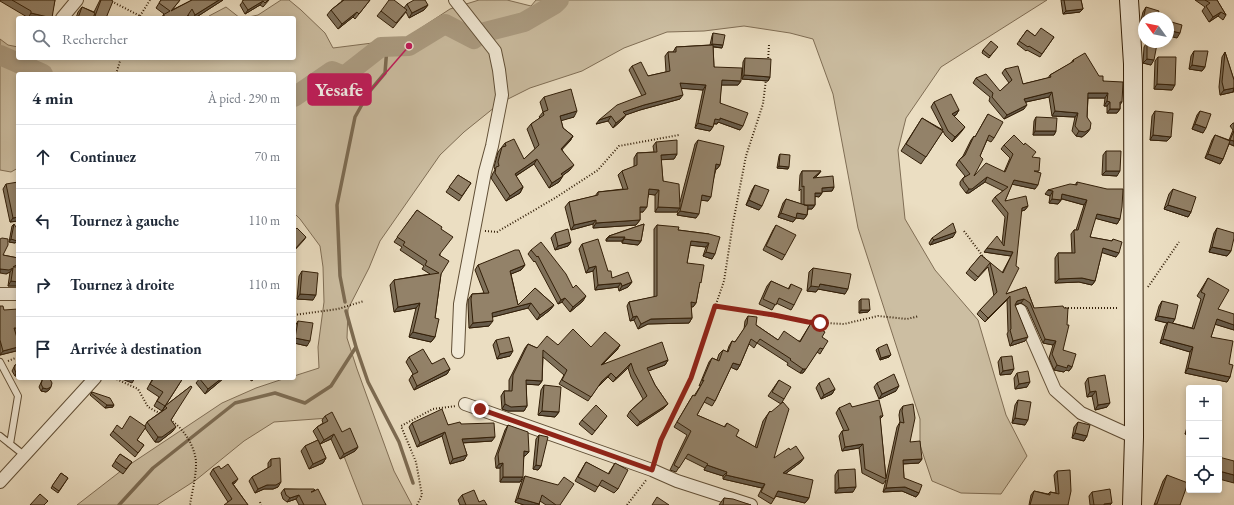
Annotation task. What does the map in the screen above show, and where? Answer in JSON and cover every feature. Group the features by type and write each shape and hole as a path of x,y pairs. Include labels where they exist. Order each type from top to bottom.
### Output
{"street":[{"path":"64,16 77,0"},
{"path":"455,0 495,51 502,95 492,146 485,172 460,304 458,352"},
{"path":"1129,0 1133,64 1134,438 1132,505"},
{"path":"0,294 16,294"},
{"path":"1020,310 1055,390 1081,413 1134,438"},
{"path":"0,482 93,380"},
{"path":"465,404 652,470 677,481 751,505"}],"lane":[{"path":"1,363 18,396 10,444"},
{"path":"0,436 24,455"}],"path":[{"path":"109,0 138,16"},
{"path":"141,16 150,0"},
{"path":"767,67 769,45"},
{"path":"117,72 120,60"},
{"path":"627,505 643,486 652,470 661,440 691,378 724,281 746,156 763,104 766,75"},
{"path":"474,231 497,232 555,198 598,170 619,146 679,135"},
{"path":"964,231 989,264"},
{"path":"1146,290 1179,242"},
{"path":"296,315 338,309 364,301"},
{"path":"715,306 808,322 844,324 878,316 907,319 919,316"},
{"path":"1057,308 1134,308"},
{"path":"1,363 16,358"},
{"path":"118,380 138,389 148,407 177,424 189,440 196,464 190,505"},
{"path":"417,505 422,495 416,462 401,426 433,409 465,404"}],"shaded area":[{"path":"281,0 289,0 325,33 333,48 404,39 450,9 479,0 507,0 531,6 536,0 1047,0 941,67 906,118 898,150 905,219 935,270 978,320 1006,415 1027,456 1001,494 961,493 932,481 920,445 920,419 858,228 833,94 813,39 790,33 744,26 704,31 667,32 624,48 582,71 530,88 500,103 464,132 440,155 380,241 369,268 348,309 347,338 394,471 412,505 363,505 329,418 274,422 244,441 196,480 157,505 77,505 126,467 222,403 256,388 280,380 296,380 296,375 319,368 318,347 324,302 323,267 320,246 296,215 296,72 16,72 16,169 11,172 0,170 0,39 8,45 16,47 16,60 296,60 296,16 253,16 258,15"},
{"path":"226,7 237,16 209,16"}],"building":[{"path":"12,0 55,0 52,16 44,16 31,13 31,11"},
{"path":"101,0 113,1 107,16 95,16"},
{"path":"161,0 180,0 171,11 192,0 219,0 195,15 192,9 187,16 165,16 163,15 170,11 159,3"},
{"path":"268,0 265,3 263,1 248,10 242,1"},
{"path":"344,0 370,0 359,14 357,12 342,24 331,10"},
{"path":"389,0 394,0 407,10 396,23 381,11"},
{"path":"414,0 425,0 428,5 412,13 407,4"},
{"path":"1064,0 1081,0 1083,9 1066,11"},
{"path":"1205,0 1217,0 1226,15 1221,12 1213,17 1206,6 1210,3"},
{"path":"82,7 95,13 94,16 79,16"},
{"path":"1146,7 1159,11 1159,12 1145,12"},
{"path":"1174,23 1182,25 1180,33 1174,32"},
{"path":"1041,28 1054,37 1042,54 1019,41 1027,30 1035,36"},
{"path":"713,33 725,35 723,45 712,44"},
{"path":"991,41 998,47 990,56 983,50"},
{"path":"713,45 714,67 742,68 741,81 722,80 720,103 748,113 743,126 720,118 720,120 715,119 713,127 698,123 706,85 680,83 683,95 623,112 626,115 616,123 611,116 599,120 617,105 646,94 632,66 641,62 648,76 670,71 668,52 676,52 676,47"},
{"path":"1147,48 1156,48 1154,60 1147,59"},
{"path":"1194,51 1208,51 1205,67 1192,65"},
{"path":"1225,52 1234,80 1234,88 1224,90 1222,82"},
{"path":"1085,53 1099,76 1103,76 1103,81 1123,82 1122,102 1120,102 1120,109 1110,109 1110,102 1107,101 1108,93 1088,93 1087,117 1091,123 1090,129 1085,132 1079,131 1075,126 1078,113 1055,111 1052,92 1024,99 1027,105 1007,115 992,97 993,93 976,78 986,74 1000,91 1012,80 1005,69 1018,66 1023,84 1051,77 1050,75"},
{"path":"1158,57 1176,57 1175,85 1157,84"},
{"path":"745,58 771,59 770,77 744,75"},
{"path":"571,89 577,111 560,116 563,128 573,136 561,149 574,165 561,174 563,176 552,183 537,159 515,174 523,187 510,196 495,173 496,167 499,166 498,162 502,147 506,146 505,143 514,139 524,159 539,145 531,124 544,115 543,112 548,110 544,97"},
{"path":"951,94 959,110 952,114 965,127 955,137 948,131 934,102"},
{"path":"1155,111 1173,113 1171,137 1153,135"},
{"path":"1200,111 1211,114 1206,128 1195,124"},
{"path":"988,114 1003,122 994,138 989,135 980,156 983,159 974,176 986,163 1005,172 1013,154 1004,145 1014,135 1024,145 1025,143 1036,152 1032,157 1040,158 1039,171 1034,171 1041,173 1038,185 1014,180 1005,201 1026,196 1028,206 1022,208 1016,266 1019,268 1006,294 1026,287 1034,308 1063,306 1064,308 1068,308 1067,325 1069,325 1063,350 1076,354 1072,367 1068,365 1067,368 1057,365 1052,354 1056,341 1045,339 1030,303 1024,299 1017,301 1015,305 1028,337 1013,341 1010,330 1010,296 988,318 980,310 997,292 990,263 978,277 969,269 981,255 1003,273 1013,252 987,248 997,236 1004,246 1008,213 995,197 1008,187 987,177 972,189 969,189 963,181 963,178 970,174 959,160 965,155 974,136 975,137"},
{"path":"1036,117 1057,118 1056,131 1035,131"},
{"path":"922,118 943,131 926,157 906,144"},
{"path":"1234,131 1234,141 1230,140"},
{"path":"1215,135 1230,141 1223,159 1208,154"},
{"path":"677,140 677,154 661,155 663,181 679,184 680,208 658,207 659,190 649,189 647,207 640,207 640,220 596,223 596,220 574,225 569,202 598,195 598,192 628,189 622,171 637,165 637,153 657,152 656,142"},
{"path":"698,140 724,146 720,165 716,164 711,197 702,195 699,214 680,211"},
{"path":"1106,151 1121,151 1120,171 1106,171"},
{"path":"780,154 790,155 789,167 779,166"},
{"path":"802,171 821,171 813,178 833,176 834,187 822,188 822,193 815,193 815,205 804,205"},
{"path":"458,175 471,183 462,196 449,187"},
{"path":"16,182 16,217 13,218 6,184"},
{"path":"1077,182 1107,189 1123,189 1120,219 1097,214 1090,237 1112,241 1113,239 1122,242 1119,253 1103,248 1095,281 1082,278 1059,279 1058,253 1075,253 1074,230 1078,230 1087,200 1062,194 1061,200 1052,199 1053,191 1048,190 1070,184 1077,185"},
{"path":"755,185 769,190 762,206 749,200"},
{"path":"1173,189 1196,197 1191,212 1168,205"},
{"path":"786,199 808,206 807,215 797,213 796,218 781,213"},
{"path":"417,210 442,227 441,229 453,237 439,255 449,261 441,274 435,318 439,319 435,337 413,332 420,303 398,307 394,280 439,273 425,265 427,261 403,245 405,242 397,237"},
{"path":"953,223 956,232 934,240 932,238"},
{"path":"14,224 16,227 16,241 11,239"},
{"path":"644,224 641,241 624,239 625,237 609,237 609,236"},
{"path":"657,225 679,227 678,230 720,237 715,254 706,252 709,243 691,241 687,263 704,265 696,303 691,302 692,318 651,319 641,324 637,316 633,317 629,302 657,296"},
{"path":"776,225 796,235 785,255 766,246"},
{"path":"297,228 306,237 296,248"},
{"path":"1217,228 1234,233 1231,251 1212,247"},
{"path":"568,229 571,242 558,246 555,233"},
{"path":"0,239 8,239 8,245 3,255 16,258 16,265 13,267 16,267 16,282 11,281 13,268 9,270 0,269"},
{"path":"598,239 608,271 611,271 612,278 628,272 632,282 622,286 621,283 598,285 596,266 589,268 582,244"},
{"path":"541,242 566,274 573,288 576,285 586,296 573,307 565,298 561,300 538,256 537,257 531,250"},
{"path":"515,250 519,250 525,265 510,271 518,305 535,288 554,305 540,315 531,303 492,313 493,321 473,323 472,294 489,293 478,265"},
{"path":"813,268 851,274 848,289 820,284 819,287 811,286"},
{"path":"302,271 318,273 316,295 300,294"},
{"path":"1208,278 1229,290 1218,309 1234,314 1234,325 1217,319 1211,337 1233,341 1229,364 1233,365 1230,377 1188,368 1193,347 1163,339 1168,322 1194,329 1205,294 1201,292"},
{"path":"771,281 789,289 791,284 802,289 794,305 779,298 776,305 763,299"},
{"path":"861,299 869,299 870,310 861,310"},
{"path":"1162,301 1178,305 1175,319 1158,316"},
{"path":"0,306 3,306 4,310 16,309 16,328 14,328 16,334 16,348 3,351 0,340"},
{"path":"748,316 757,317 756,325 778,340 784,331 800,342 811,323 825,332 822,337 828,341 823,349 820,348 806,369 803,369 790,360 791,359 760,339 757,343 751,339 740,365 733,363 715,401 707,397 697,415 725,427 727,423 739,430 736,436 757,448 767,416 770,411 771,412 783,402 789,409 774,458 789,448 790,450 796,446 804,458 783,473 813,480 809,498 778,491 774,499 761,492 765,484 726,475 727,472 707,465 708,464 688,454 679,468 674,465 691,431 677,422 704,380 702,381 712,358 719,361 723,350 728,352 732,341 735,342 747,324"},
{"path":"298,321 313,323 310,341 296,338"},
{"path":"573,329 591,347 605,332 620,345 601,365 662,342 668,360 647,368 655,385 668,404 640,422 630,411 647,396 634,372 631,363 616,378 611,373 602,381 591,397 562,380 567,370 543,350 542,381 526,380 527,406 511,407 505,404 504,391 512,391 513,375 528,344 537,348 547,336 558,345"},
{"path":"509,337 513,351 500,354 496,340"},
{"path":"887,344 891,355 881,358 878,348"},
{"path":"423,349 432,364 444,358 450,369 417,386 412,375 418,372 409,357"},
{"path":"1012,356 1014,369 1003,371 1001,357"},
{"path":"1028,371 1030,382 1019,384 1017,373"},
{"path":"894,374 899,386 882,394 877,383"},
{"path":"1105,375 1110,403 1098,405 1096,391 1090,392 1088,378"},
{"path":"829,378 835,389 824,395 819,383"},
{"path":"42,380 50,380 52,383 51,387 47,389 43,388 41,384"},
{"path":"153,380 182,380 165,406 157,401 163,392 150,384"},
{"path":"201,380 219,380 208,389"},
{"path":"779,380 791,387 784,399 772,392"},
{"path":"544,385 561,387 559,412 542,411"},
{"path":"191,386 192,387 171,420 176,427 162,437 158,437 147,422 167,408 165,406"},
{"path":"92,392 110,398 114,405 107,405 91,393"},
{"path":"879,400 883,416 880,416 886,479 865,469 863,444 845,447 842,431 849,430 839,408 850,403 852,407"},
{"path":"1018,400 1031,402 1028,420 1015,418"},
{"path":"913,404 915,418 910,442 920,441 922,459 903,460 904,478 922,485 919,493 905,487 886,488 900,422 904,423 902,411 903,406"},
{"path":"596,405 607,416 595,431 582,420"},
{"path":"442,409 448,425 460,422 461,424 494,423 495,437 462,439 467,455 453,459 445,432 420,443 412,423"},
{"path":"332,412 342,432 350,428 358,447 344,454 334,434 324,440 317,427 328,421 325,416"},
{"path":"130,416 146,427 137,440 144,445 138,453 113,431 117,425 122,429"},
{"path":"1078,422 1090,425 1087,436 1075,433"},
{"path":"508,425 528,432 529,452 524,451 523,477 503,477 503,463 499,464 498,454"},
{"path":"539,435 548,437 541,466 536,465"},
{"path":"318,440 326,458 313,464 305,446"},
{"path":"120,454 132,462 126,469 115,461"},
{"path":"280,458 281,482 276,485 267,485 258,489 252,477 271,466 271,459"},
{"path":"1222,458 1234,461 1234,475 1222,472"},
{"path":"586,462 609,474 615,463 628,470 618,489 602,480 598,487 578,477"},
{"path":"228,464 238,479 232,483 248,505 224,505 232,499 213,469 219,466 221,469"},
{"path":"855,469 856,487 839,488 838,470"},
{"path":"1070,470 1071,491 1068,505 1030,505 1034,491 1050,495 1050,492 1059,494 1057,471"},
{"path":"61,473 68,478 59,491 52,486"},
{"path":"1167,475 1186,482 1186,488 1180,505 1155,505 1157,504"},
{"path":"525,476 558,485 564,477 574,484 560,505 556,505 542,495 539,504 518,498"},
{"path":"284,489 315,490 312,492 318,489 326,505 304,505 299,495 290,498 286,495"},
{"path":"1110,489 1112,503 1094,505 1092,492"},
{"path":"474,490 479,502 484,500 487,505 466,505 462,495"},
{"path":"40,494 48,501 44,505 30,505"},
{"path":"657,497 669,505 652,505"},
{"path":"724,498 733,499 751,505 723,505"}],"waterway":[{"path":"296,96 332,71 344,76 381,47 409,46 445,24 474,39 481,33 524,22 555,4 559,0"},
{"path":"345,302 340,276 337,205 355,117 369,92 385,73 387,47"},
{"path":"0,55 38,72"},
{"path":"346,311 368,382 399,442 413,483"},
{"path":"119,505 153,468 235,403 275,393 305,403 331,386 356,347"}],"place":[{"name":"Yesafe","path":"409,46"}],"route":[{"path":"480,409 652,470 661,440 691,378 715,306 820,323"}]}
